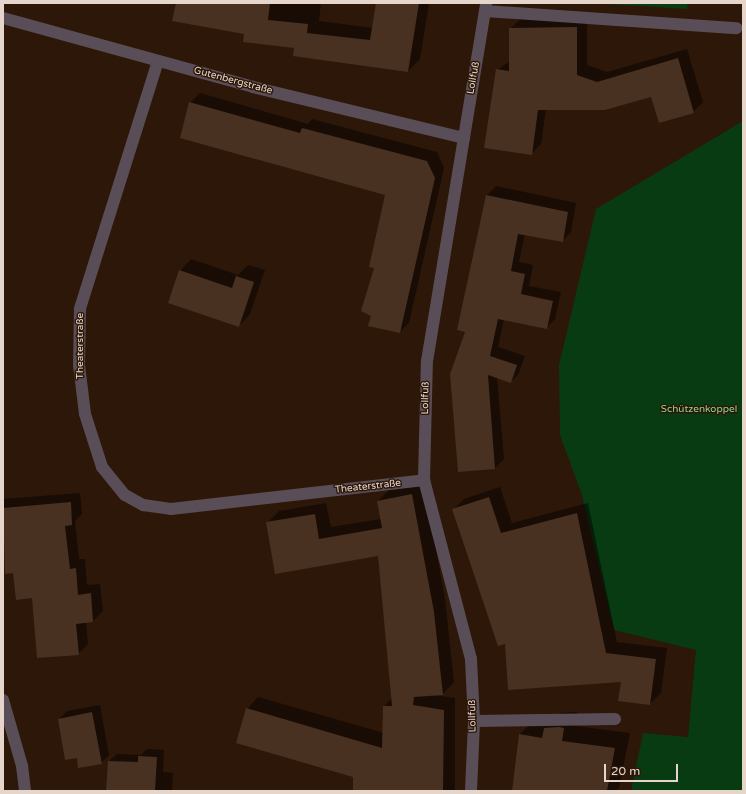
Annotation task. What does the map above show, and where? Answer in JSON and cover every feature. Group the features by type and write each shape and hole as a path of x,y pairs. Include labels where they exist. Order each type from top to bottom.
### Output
{"street":[{"path":"486,7 736,28"},
{"name":"Lollfuß","path":"471,791 474,721 471,659 424,480 427,361 486,7"},
{"name":"Gutenbergstraße","path":"3,18 158,61 464,138"},
{"name":"Theaterstraße","path":"158,61 80,309 79,364 84,414 102,466 125,495 143,505 171,509 424,480"},
{"path":"3,700 22,766 25,791"},
{"path":"474,721 615,719"}],"green space":[{"path":"591,3 688,3 687,9"},
{"name":"Schützenkoppel","path":"743,121 743,791 631,791 643,733 688,737 696,650 614,630 582,495 560,435 559,365 596,209"}],"building":[{"path":"176,3 270,3 268,20 308,24 307,33 370,40 376,3 419,3 408,72 293,56 294,48 243,42 244,34 172,21"},
{"path":"577,27 577,75 597,82 678,58 694,113 659,123 651,97 605,110 538,110 532,155 484,148 496,69 509,71 509,28"},
{"path":"189,102 300,133 302,128 427,161 435,178 400,333 368,326 371,316 361,311 374,268 369,267 385,195 180,138"},
{"path":"486,195 568,212 563,242 518,234 511,271 525,274 521,294 553,301 547,329 498,319 490,356 517,365 511,383 488,375 495,469 458,472 450,374 465,332 457,330"},
{"path":"179,270 232,288 236,276 254,282 239,327 168,303"},
{"path":"412,494 434,612 443,695 414,697 413,705 444,710 443,791 353,791 353,777 236,743 246,708 382,748 383,706 392,706 378,556 275,574 266,522 315,514 319,539 382,528 377,501"},
{"path":"489,497 501,533 577,513 606,653 656,659 650,705 618,701 621,682 508,690 505,644 498,646 452,509"},
{"path":"71,502 72,525 65,526 70,569 76,568 78,595 91,593 93,622 76,624 79,655 37,658 32,598 16,600 13,573 5,574 3,508"},
{"path":"92,712 102,764 78,768 77,758 65,760 58,719"},
{"path":"544,728 564,728 562,741 615,748 607,791 512,791 519,734 542,738"},
{"path":"138,756 157,757 155,791 106,791 108,761 138,762"}]}
